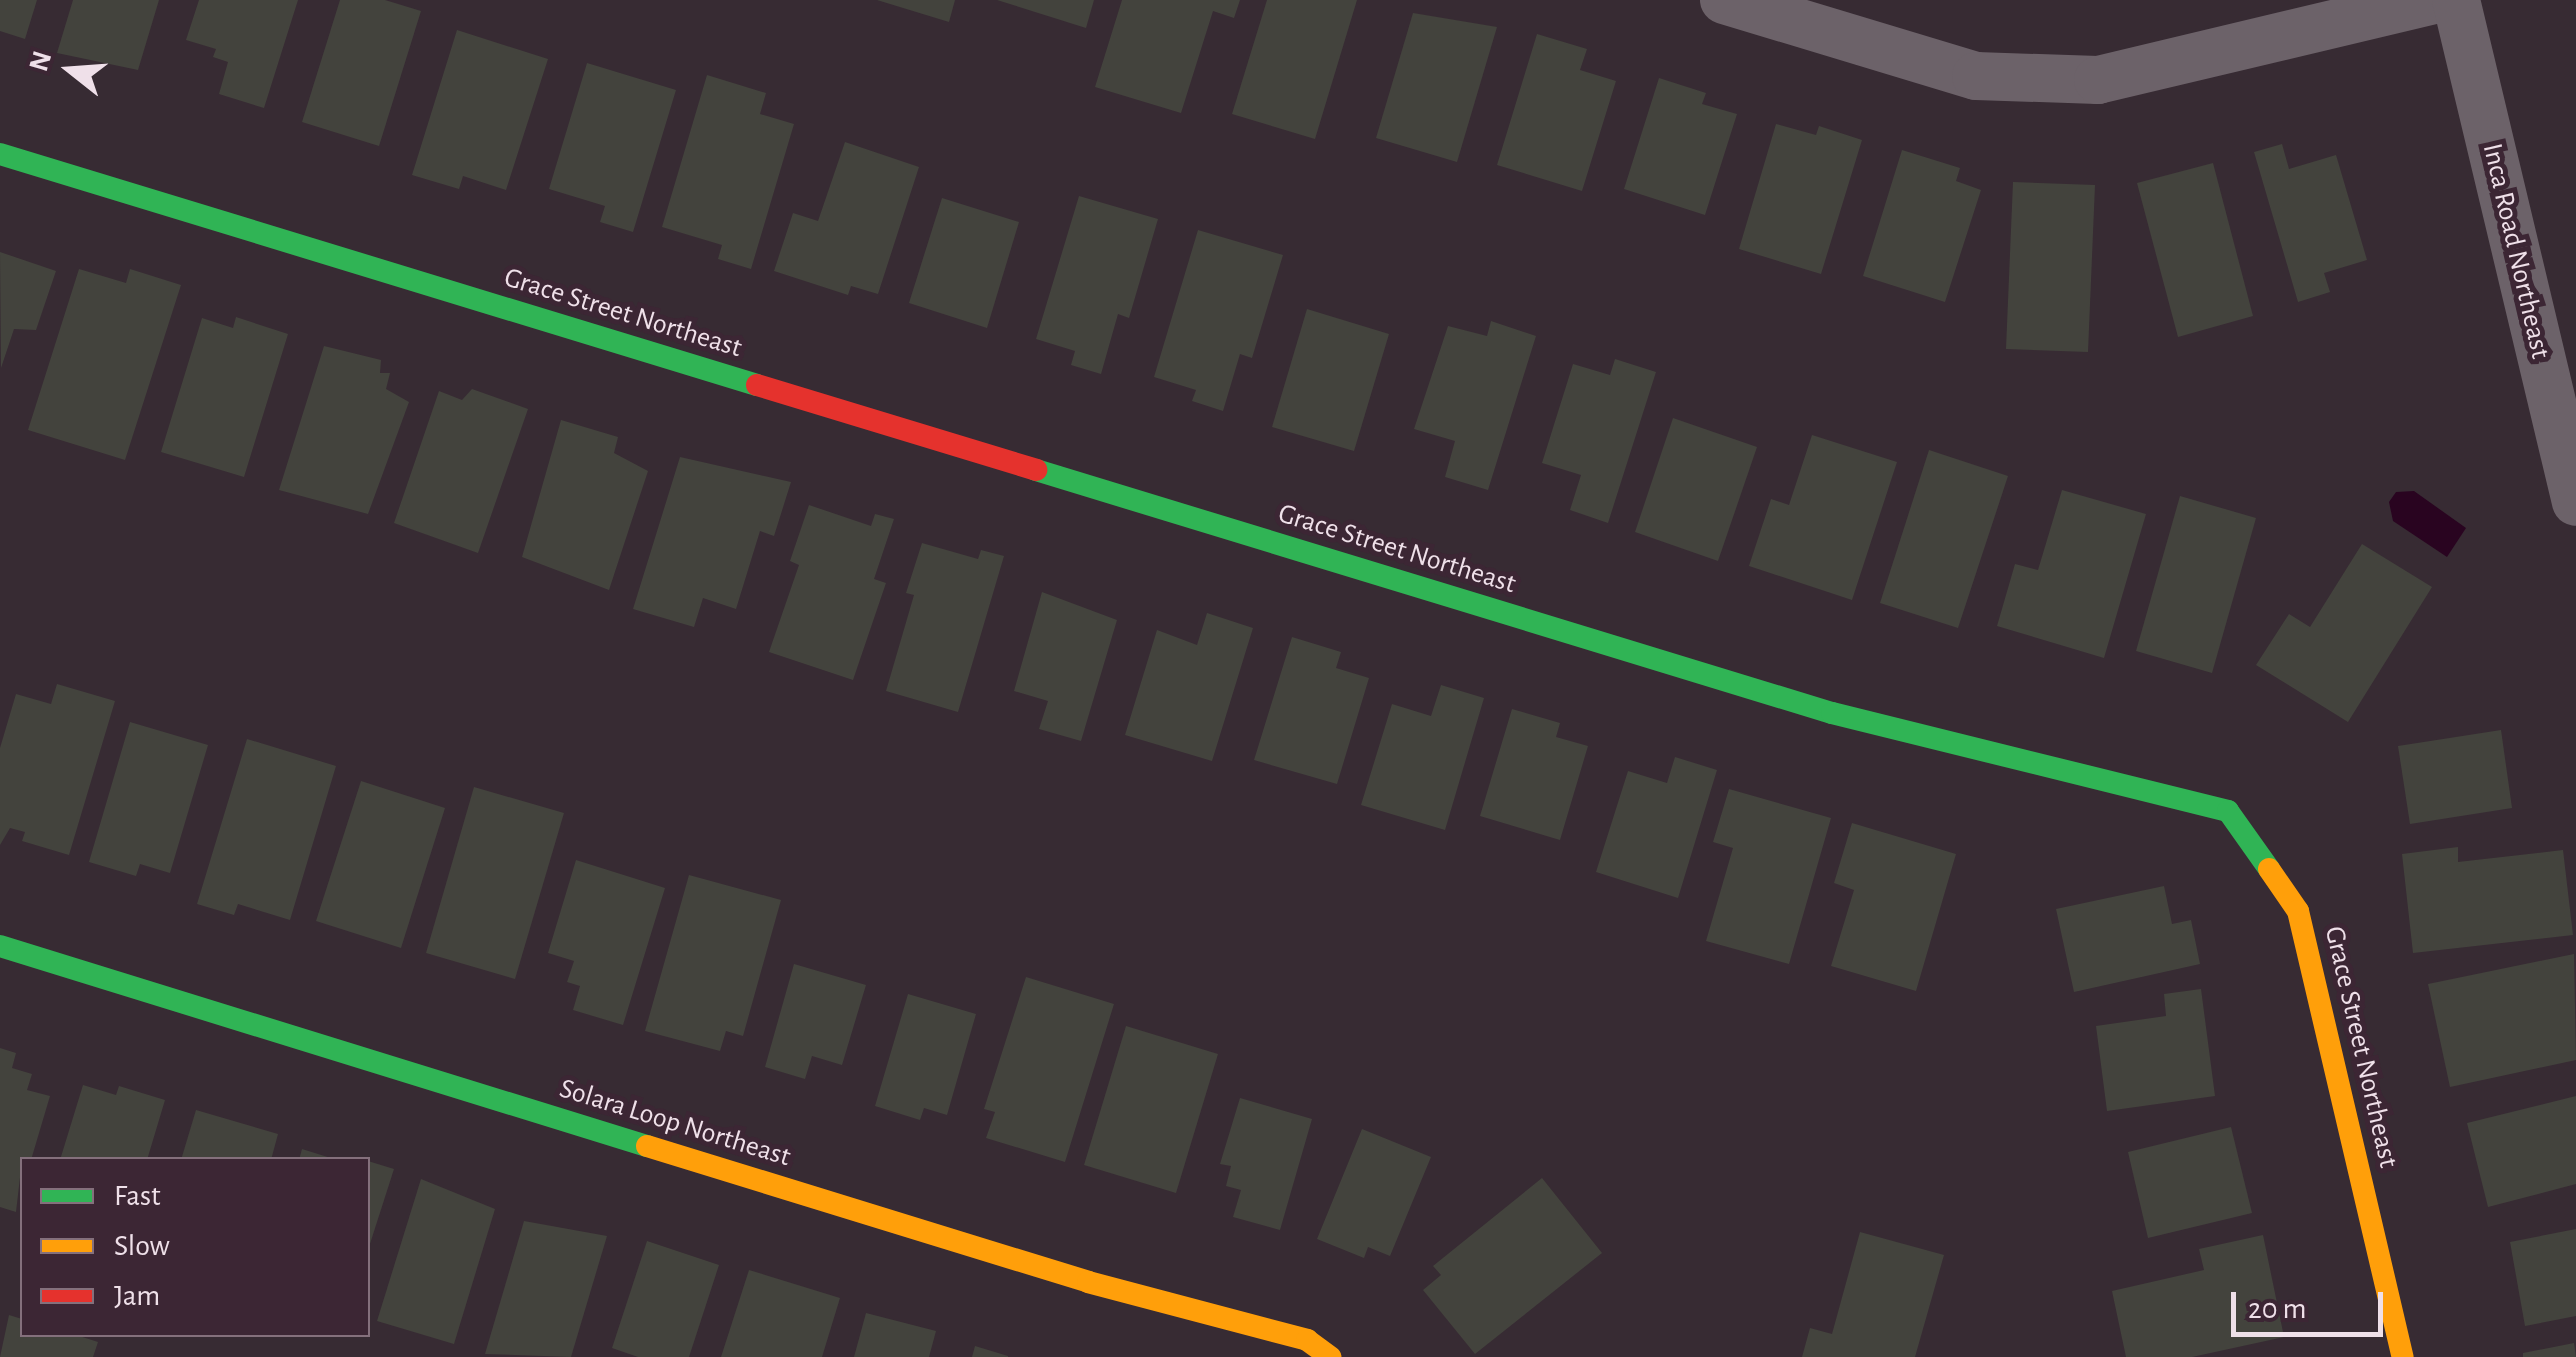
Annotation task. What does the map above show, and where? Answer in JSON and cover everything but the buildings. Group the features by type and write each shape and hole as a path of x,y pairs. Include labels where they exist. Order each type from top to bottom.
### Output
{"street":[{"path":"1724,0 1976,76 2098,80 2435,0"},
{"name":"Inca Road Northeast","path":"2456,0 2576,502"},
{"name":"Grace Street Northeast","path":"0,154 1832,713 2228,811 2298,911 2404,1357"},
{"name":"Solara Loop Northeast","path":"0,946 1088,1282 1306,1340 1330,1357"}],"shaded area":[{"path":"2414,491 2466,528 2447,557 2393,521 2389,502 2396,492"}],"traffic: fast":[{"path":"0,154 757,385"},
{"path":"1036,470 1832,713 2228,811 2269,869"},
{"path":"0,946 647,1146"}],"traffic: slow":[{"path":"2269,869 2298,911 2403,1357"},
{"path":"647,1146 1088,1282 1307,1340 1330,1357"}],"traffic: jam":[{"path":"757,385 1036,470"}]}
